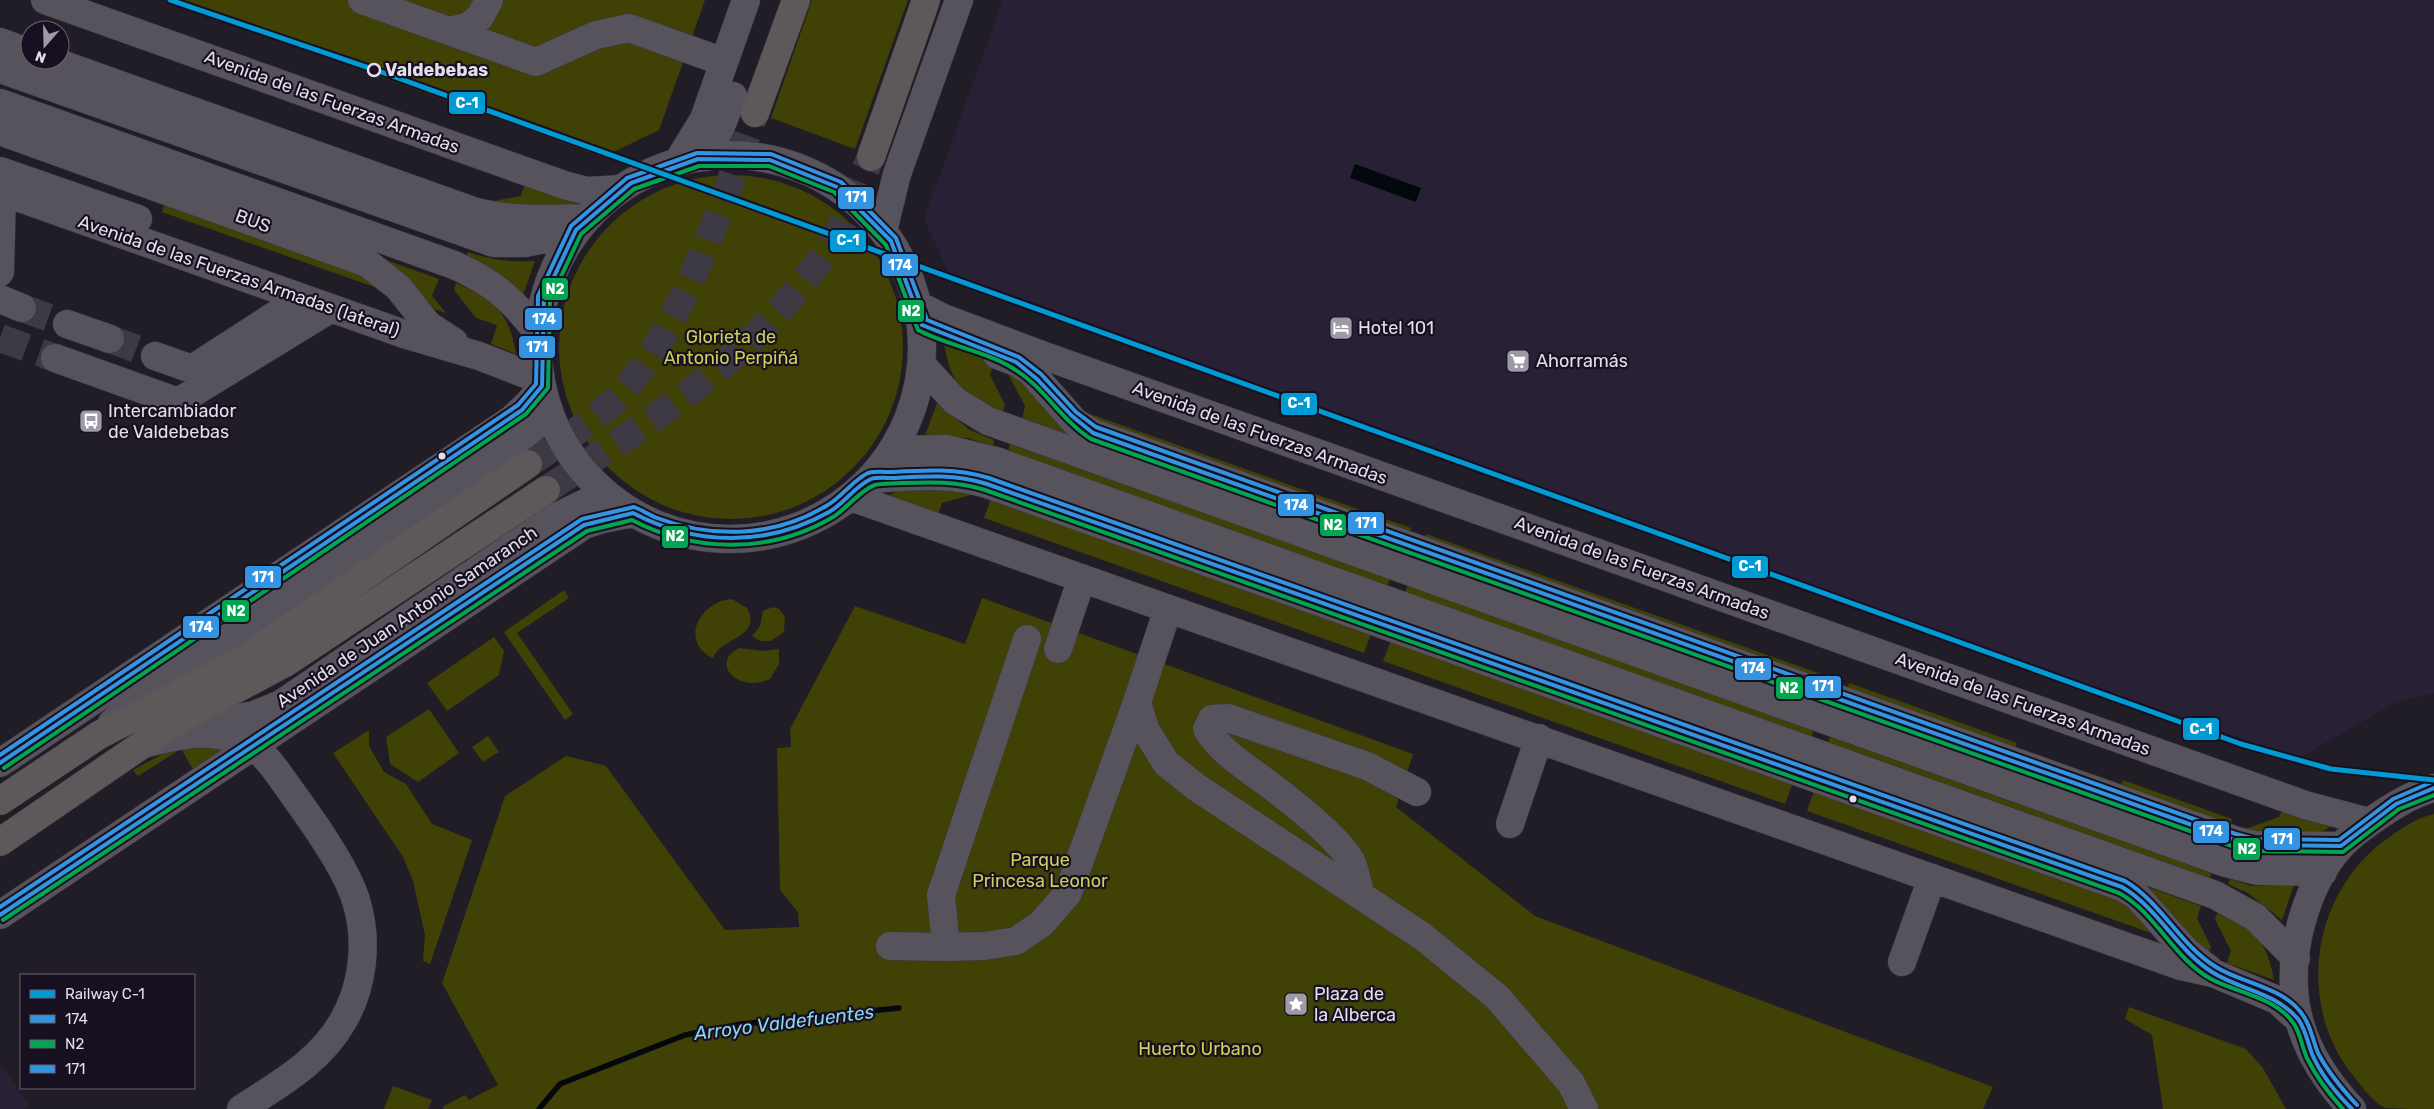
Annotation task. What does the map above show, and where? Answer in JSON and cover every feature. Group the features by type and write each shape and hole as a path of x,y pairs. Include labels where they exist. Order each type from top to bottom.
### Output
{"main road":[{"path":"755,113 796,0"},
{"path":"870,156 926,0"},
{"path":"0,801 99,735 238,663 528,464"},
{"name":"Avenida de Juan Antonio Samaranch","path":"0,842 204,704 285,663 546,490"}],"street":[{"name":"Avenida de las Fuerzas Armadas","path":"45,0 564,185 587,191 621,189"},
{"path":"362,0 536,62 596,36 629,28 724,62"},
{"path":"449,31 467,27 480,17 489,0"},
{"path":"677,163 701,124 746,0"},
{"path":"706,157 724,120 766,0"},
{"path":"883,231 897,174 959,0"},
{"path":"0,42 20,49"},
{"path":"70,67 473,211 522,220 582,225"},
{"path":"0,69 494,243 525,243 582,225"},
{"path":"0,103 454,265 482,278 502,292 538,333"},
{"name":"BUS","path":"0,131 367,263 398,286 428,325 479,356"},
{"path":"0,148 142,208 1,185 0,272"},
{"path":"99,735 152,688 524,436 538,423 544,392 538,333 549,283 564,251 582,225 621,189 648,173 677,163 706,157 751,156 773,160 801,169 834,186 852,199 883,231 901,259 920,315 922,365 913,409 893,450 871,479 851,497 831,511 802,526 754,538 723,539 696,536 654,524 633,513 608,496 574,459 544,392 479,356"},
{"name":"Avenida de las Fuerzas Armadas (lateral)","path":"1,185 302,298 404,334 479,356"},
{"path":"155,356 192,369 302,298"},
{"path":"55,358 178,402 330,308"},
{"name":"Avenida de las Fuerzas Armadas","path":"920,315 941,317 1042,355 2305,805 2369,822"},
{"path":"920,315 1016,362 1030,371 1075,422 1093,433 2234,840 2254,845 2341,846"},
{"path":"67,324 110,339"},
{"path":"922,365 955,401 969,412 988,421 2226,863 2257,871 2323,872"},
{"path":"0,763 512,418 544,392"},
{"path":"893,450 947,449 996,461 2178,882 2230,901 2256,917 2296,958"},
{"path":"871,479 940,475 967,478 987,484 2122,887 2136,895 2187,952 2213,973"},
{"name":"Avenida de Juan Antonio Samaranch","path":"144,744 193,727 254,715 281,704 556,517 587,502 608,496"},
{"path":"851,497 1539,738 2181,966 2213,973 2277,1000 2300,1020"},
{"path":"0,915 584,526 603,519 633,513"},
{"path":"1058,649 1082,578"},
{"path":"890,946 984,946 1016,941 1041,924 1068,893 1168,609"},
{"path":"946,947 941,895 1027,639"},
{"path":"1136,702 1145,730 1166,763 1196,787 1422,936 1497,997 1571,1083 1584,1109"},
{"path":"1361,896 1351,862 1346,856 1321,827 1214,741 1207,729 1212,719 1228,718 1367,766 1417,792"},
{"path":"144,744 182,735 206,732 221,734 252,747 270,764 301,806 348,880 357,905 362,940 362,964 354,998 343,1021 330,1040 309,1064 241,1109"},
{"path":"1510,824 1539,738"},
{"path":"2352,1109 2333,1089 2313,1056 2300,1020 2294,988 2296,958 2304,919 2311,897 2323,872 2341,846 2369,822 2414,793 2434,788"},
{"path":"1902,962 1932,878"}],"shaded area":[{"path":"1003,0 2434,0 2434,693 2395,703 2297,759 951,278 924,219"},
{"path":"1355,164 1421,188 1416,202 1350,178"},
{"path":"0,1063 29,1105 23,1109 0,1109"}],"green space":[{"path":"166,0 705,0 659,130 603,157"},
{"path":"812,0 908,0 855,149 771,118"},
{"name":"Glorieta de Antonio Perpiñá","path":"731,175 765,178 797,188 827,204 853,225 874,251 890,281 900,313 903,347 900,381 890,413 874,443 853,469 827,490 797,506 765,516 731,519 697,516 665,506 635,490 609,469 588,443 572,413 562,381 559,347 562,313 572,281 588,251 609,225 635,204 665,188 697,178"},
{"path":"525,183 577,203 543,214 488,202 521,196"},
{"path":"166,200 371,272 394,294 162,212"},
{"path":"468,252 501,260 535,261 523,295 497,273 466,258"},
{"path":"366,253 439,279 432,296 446,313 417,303"},
{"path":"456,283 490,301 498,309 509,328 516,354 491,344 497,325 476,318 454,290"},
{"path":"944,343 994,362 990,375 1005,405 1002,414 962,388 951,370"},
{"path":"1009,365 1086,442 1022,419 1025,406 1007,372"},
{"path":"937,403 970,430 994,440 993,446 968,438 925,436"},
{"path":"1076,409 1411,528 1407,539 1093,428"},
{"path":"1010,444 1390,579 1387,587 1008,452"},
{"path":"919,482 974,494 942,503 938,515 886,497 904,487"},
{"path":"993,493 1373,628 1364,653 984,518"},
{"path":"1426,534 1832,678 1828,688 1423,545"},
{"path":"1408,585 1814,729 1811,738 1404,594"},
{"path":"564,590 569,598 517,633 573,714 565,720 504,632"},
{"name":"Parque Princesa Leonor","path":"982,598 1413,754 1396,807 1535,916 1993,1087 1983,1109 443,1109 444,1106 465,1095 469,1100 498,1085 442,983 505,796 566,756 606,766 725,930 799,927 798,912 780,890 777,748 791,747 790,729 855,606 965,644"},
{"path":"732,599 747,608 750,626 717,651 713,658 703,651 697,643 695,633 697,624 710,607 720,601"},
{"path":"773,607 779,609 785,617 784,632 771,641 760,641 752,636 760,626 763,611"},
{"path":"1393,635 1795,777 1785,804 1383,661"},
{"path":"494,637 504,651 499,675 447,711 427,683"},
{"path":"739,648 763,651 779,649 779,664 770,679 758,683 747,682 731,674 727,668 727,661 731,654"},
{"path":"1849,683 2017,743 2015,749 2089,776 2090,773 2121,784 2123,780 2232,819 2228,831 1845,695"},
{"path":"429,709 459,753 418,782 390,764 386,737"},
{"path":"369,730 369,746 384,772 406,784 432,824 472,840 430,964 423,961 425,935 413,881 403,857 333,753"},
{"path":"488,736 499,752 483,762 472,747"},
{"path":"1830,737 2212,873 2210,878 1828,742"},
{"path":"192,744 237,750 197,776 181,749 138,776 133,770 177,746"},
{"path":"1819,770 2201,906 2197,918 2211,947 2208,956 2139,888"},
{"path":"1816,785 2132,898 2165,938 1807,811"},
{"path":"2283,807 2331,826 2317,835 2245,837 2248,828 2279,817"},
{"path":"2434,814 2434,1109 2385,1108 2370,1097 2351,1073 2333,1044 2322,1012 2318,979 2321,946 2329,914 2344,884 2365,858 2406,826"},
{"path":"2230,879 2252,886 2294,885 2282,920 2248,893 2228,884"},
{"path":"2218,911 2241,922 2257,936 2268,956 2274,980 2227,963 2231,951 2215,919"},
{"path":"2129,1007 2246,1049 2263,1068 2286,1109 2163,1109 2152,1035 2125,1019"},
{"path":"393,1086 432,1100 428,1109 384,1109"}],"waterway":[{"name":"Arroyo Valdefuentes","path":"539,1109 560,1084 685,1035 741,1024 899,1008"}],"tunnel":[{"path":"528,464 583,426 614,401 638,373 660,340 680,304 698,265 755,113"},
{"path":"546,490 683,397 715,372 775,315 812,271 835,237 848,212 871,157"},
{"path":"22,308 67,324"},
{"path":"0,338 55,358"},
{"path":"110,339 155,356"}],"rail line":[{"name":"C-1","path":"170,0 384,73 2241,744 2331,769 2434,780"}],"transit line":[{"name":"171","path":"0,755 518,405 536,384 538,296 571,226 627,178 697,153 771,154 841,182 896,238 927,320 1019,357 1041,374 1076,412 1096,427 2236,834 2255,839 2339,840 2393,799 2432,782"},
{"name":"174","path":"0,763 522,410 542,386 544,298 576,230 631,183 698,159 770,160 837,187 891,241 922,325 1016,362 1037,379 1072,416 1093,433 2234,840 2254,845 2341,846 2396,804 2434,788"},
{"name":"N2","path":"4,768 526,414 548,388 550,300 581,234 634,189 699,166 769,166 834,192 886,245 918,330 992,358 1014,369 1025,376 1071,423 1091,439 2232,846 2254,851 2343,852 2399,809 2434,795"},
{"name":"171","path":"0,907 582,519 634,507 678,525 722,532 743,532 786,524 806,516 826,506 868,473 928,470 952,471 989,478 2125,881 2149,900 2203,958 2227,973 2275,992 2296,1007 2306,1021 2322,1060 2357,1105"},
{"name":"174","path":"0,915 584,525 633,513 681,532 731,538 756,536 781,532 829,512 871,479 929,476 952,477 987,484 2122,887 2146,906 2188,952 2212,972 2268,997 2289,1010 2298,1019 2312,1054 2324,1076 2352,1109"},
{"name":"N2","path":"3,920 587,531 632,520 656,531 681,539 733,545 759,543 784,538 809,529 833,517 865,490 875,485 923,482 944,483 985,490 2119,893 2144,912 2186,960 2198,970 2221,984 2267,1002 2286,1015 2294,1024 2306,1056 2315,1073 2343,1109"}],"place":[{"name":"Valdebebas","path":"374,70"},
{"name":"Hotel 101","path":"1341,328"},
{"name":"Ahorramás","path":"1518,361"},
{"name":"Intercambiador de Valdebebas","path":"91,421"},
{"name":"Plaza de la Alberca","path":"1296,1004"}],"park label":[{"name":"Huerto Urbano","path":"1200,1049"}]}
